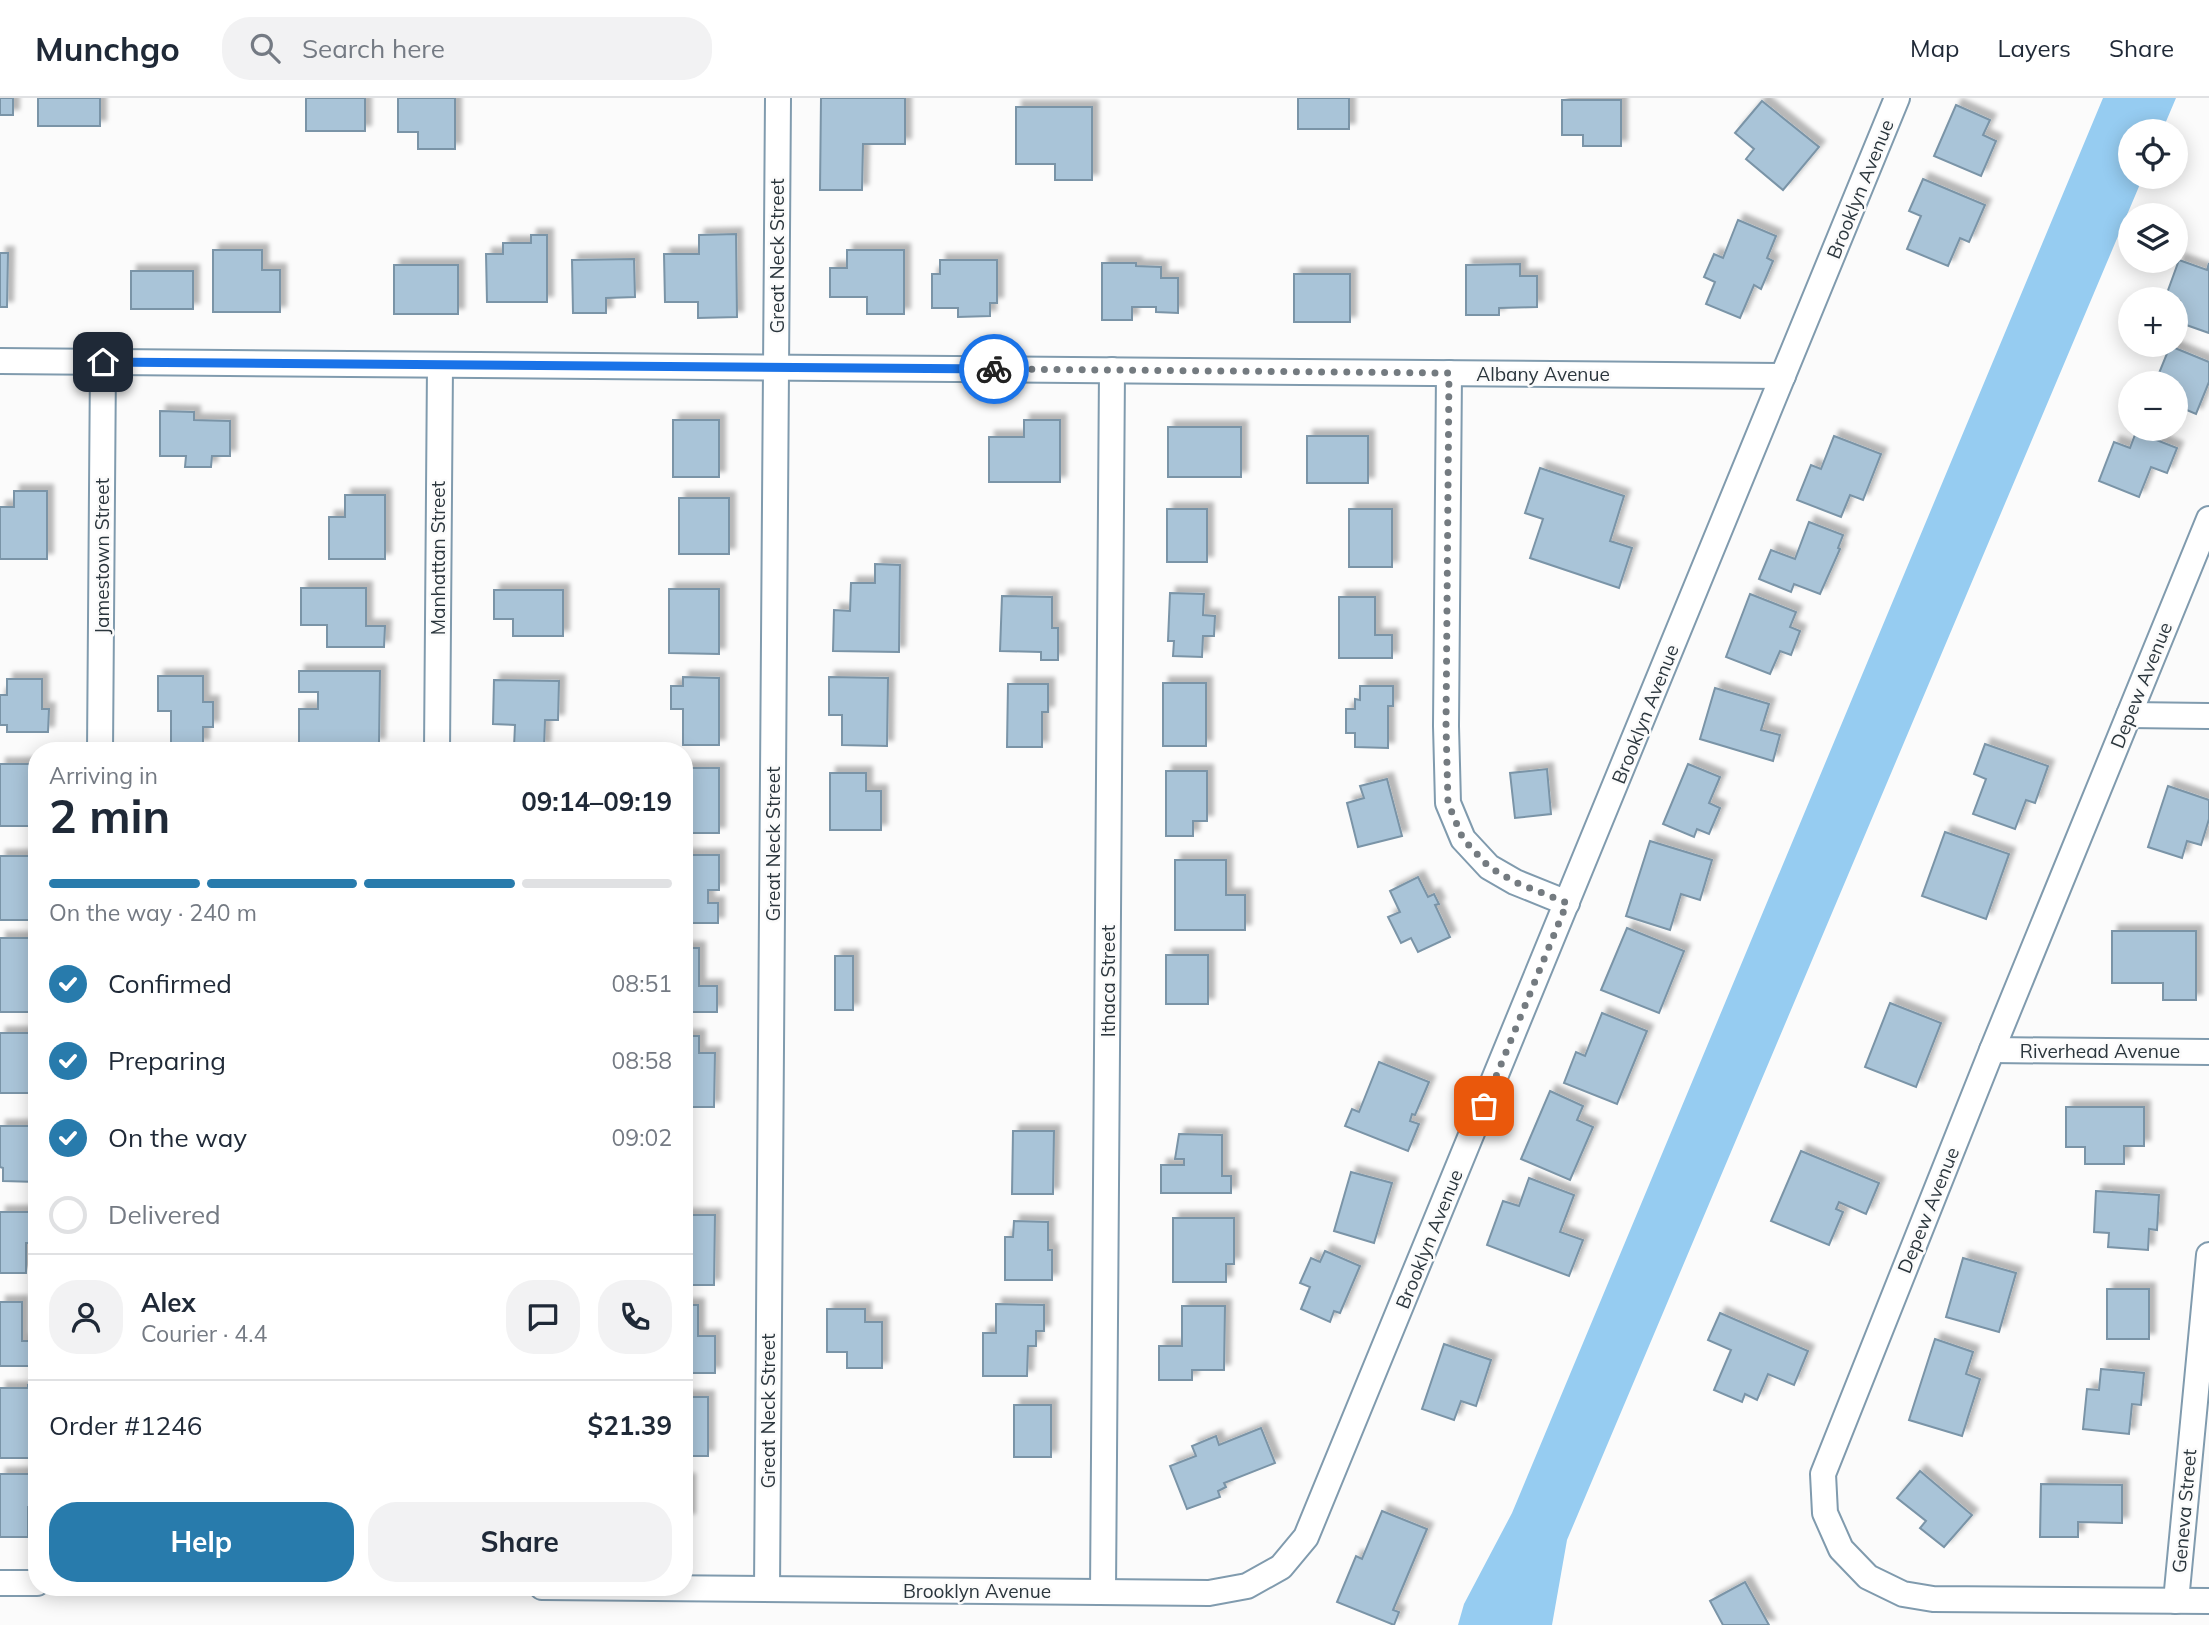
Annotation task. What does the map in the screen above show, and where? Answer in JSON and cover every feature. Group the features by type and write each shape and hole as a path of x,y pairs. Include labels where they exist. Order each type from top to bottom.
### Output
{"street":[{"name":"Great Neck Street","path":"766,1589 778,98"},
{"name":"Brooklyn Avenue","path":"693,1588 1209,1593 1247,1586 1281,1567 1306,1537 1897,98"},
{"name":"Albany Avenue","path":"0,361 1783,376"},
{"name":"Jamestown Street","path":"100,742 103,362"},
{"name":"Manhattan Street","path":"437,742 440,365"},
{"name":"Ithaca Street","path":"1103,1592 1112,370"},
{"path":"1449,373 1446,726 1448,803 1463,839 1489,867 1515,882 1567,903"},
{"name":"Depew Avenue","path":"2209,519 1992,1050 1823,1474 1825,1513 1841,1549 1868,1577 1903,1594 1933,1598 2209,1601"},
{"path":"2129,715 2209,716"},
{"name":"Riverhead Avenue","path":"1992,1050 2209,1052"},
{"name":"Geneva Street","path":"2176,1601 2209,1255"},
{"path":"0,1583 28,1583"}],"water":[{"path":"2103,98 2176,98 2167,119 2118,119 2118,189 2138,189 2132,203 2118,203 2118,236 1567,1540 1552,1625 1458,1625 1464,1604 1512,1513"}],"building":[{"path":"0,98 13,98 13,115 0,115"},
{"path":"38,98 100,98 100,126 38,126"},
{"path":"306,98 365,98 365,131 306,131"},
{"path":"398,98 455,98 455,149 418,149 418,132 398,132"},
{"path":"821,98 905,98 905,144 863,144 862,190 820,190"},
{"path":"1298,98 1349,98 1349,129 1298,129"},
{"path":"1562,100 1621,100 1621,146 1583,146 1583,135 1562,135"},
{"path":"1762,101 1819,147 1783,190 1746,159 1754,149 1735,133"},
{"path":"1956,105 1990,120 1983,135 1996,141 1981,176 1934,156"},
{"path":"1016,107 1092,107 1092,180 1055,180 1055,164 1016,164"},
{"path":"1923,179 1985,205 1969,242 1960,238 1948,266 1907,249 1921,216 1909,211"},
{"path":"1738,220 1776,236 1767,258 1773,261 1761,289 1754,285 1740,318 1706,304 1715,282 1704,277 1714,254 1723,258"},
{"path":"736,234 737,317 698,318 698,302 665,302 664,254 699,254 699,235"},
{"path":"531,235 547,235 547,302 487,302 486,254 503,254 503,243 531,243"},
{"path":"213,250 262,250 262,270 280,270 280,312 213,312"},
{"path":"847,250 904,250 904,314 867,314 867,297 830,297 830,268 847,268"},
{"path":"0,253 8,253 7,307 0,307"},
{"path":"634,259 635,297 606,298 606,313 573,313 572,260"},
{"path":"940,260 997,260 997,303 990,303 990,316 958,317 958,308 932,308 932,274 940,274"},
{"path":"1102,263 1136,263 1136,266 1161,267 1161,278 1178,278 1178,313 1156,312 1156,307 1132,307 1132,320 1102,320"},
{"path":"2188,263 2207,270 2209,263 2209,333 2188,326 2188,287 2169,287 2174,273 2188,273"},
{"path":"1520,264 1520,276 1537,276 1537,307 1499,308 1499,315 1466,315 1466,265"},
{"path":"394,265 458,265 458,314 394,314"},
{"path":"131,271 193,271 193,309 131,309"},
{"path":"1294,274 1350,274 1350,322 1294,322"},
{"path":"2188,353 2209,362 2209,382 2196,414 2188,411 2188,371 2160,371 2166,357 2188,357"},
{"path":"160,411 194,412 194,420 230,421 230,456 212,456 211,467 185,467 186,456 160,456"},
{"path":"673,420 719,420 719,477 673,477"},
{"path":"1024,420 1060,420 1060,482 989,482 989,437 1024,437"},
{"path":"1168,427 1241,427 1241,477 1168,477"},
{"path":"1307,436 1368,436 1368,483 1307,483"},
{"path":"1834,436 1881,454 1863,500 1850,495 1841,517 1797,500 1811,465 1821,469"},
{"path":"2133,441 2159,441 2177,448 2167,473 2151,467 2139,497 2099,481 2114,442 2130,448"},
{"path":"1540,468 1624,496 1610,541 1632,548 1619,588 1530,558 1543,519 1525,513"},
{"path":"14,491 47,491 47,559 0,559 0,507 14,507"},
{"path":"345,495 385,495 385,559 329,559 329,517 345,517"},
{"path":"679,498 729,498 729,554 679,554"},
{"path":"1167,509 1207,509 1207,562 1167,562"},
{"path":"1349,509 1392,509 1392,567 1349,567"},
{"path":"1809,522 1843,535 1838,548 1840,549 1820,594 1794,584 1791,592 1759,579 1771,550 1795,559"},
{"path":"875,564 900,565 899,652 833,651 834,610 850,611 851,583 875,583"},
{"path":"301,588 366,588 366,626 385,626 384,647 327,647 327,625 301,625"},
{"path":"669,589 719,589 719,654 669,653"},
{"path":"494,590 563,590 563,636 513,636 513,619 494,619"},
{"path":"1170,593 1204,594 1203,615 1215,616 1214,636 1203,636 1202,657 1173,656 1174,641 1168,641"},
{"path":"1750,594 1796,612 1790,627 1800,631 1791,655 1780,651 1770,674 1726,657"},
{"path":"1002,596 1052,597 1052,628 1058,628 1058,660 1041,660 1041,652 1000,651"},
{"path":"1339,597 1375,597 1375,635 1392,635 1392,658 1339,658"},
{"path":"299,671 380,671 379,742 299,742 299,709 318,709 318,692 299,692"},
{"path":"158,676 203,676 203,702 213,702 213,727 203,727 203,742 171,742 171,711 158,711"},
{"path":"683,677 719,678 719,745 693,745 693,742 683,742 683,709 671,709 671,686 683,686"},
{"path":"829,677 888,678 887,746 842,745 842,715 829,715"},
{"path":"7,679 42,679 42,709 49,709 48,732 7,732 7,725 0,725 0,695 7,695"},
{"path":"494,680 559,681 558,720 545,720 544,742 514,742 515,725 493,724"},
{"path":"1163,683 1206,683 1206,746 1163,746"},
{"path":"1008,684 1048,684 1048,712 1042,712 1042,747 1007,747"},
{"path":"1360,686 1393,686 1393,706 1388,706 1388,748 1355,747 1355,733 1346,733 1346,709 1355,709 1355,699 1360,700"},
{"path":"1715,688 1769,704 1761,730 1780,735 1773,761 1700,739"},
{"path":"1985,744 2048,766 2035,803 2026,800 2015,829 1973,814 1986,779 1974,774"},
{"path":"0,764 28,764 28,826 0,826"},
{"path":"1688,764 1720,777 1709,803 1720,808 1709,834 1697,829 1694,837 1663,824"},
{"path":"693,768 719,768 719,833 693,833"},
{"path":"1547,769 1551,814 1515,818 1510,773"},
{"path":"1166,771 1207,771 1207,821 1193,821 1193,836 1166,836"},
{"path":"830,773 866,773 866,791 881,791 881,830 830,830"},
{"path":"1387,779 1402,836 1358,847 1347,803 1364,798 1360,786"},
{"path":"2168,786 2209,800 2209,819 2201,845 2187,841 2182,858 2148,847"},
{"path":"1945,832 2009,854 1986,919 1922,896"},
{"path":"1650,841 1712,860 1700,900 1681,894 1670,930 1626,916"},
{"path":"693,855 719,855 719,890 708,890 708,903 718,903 718,923 693,923"},
{"path":"0,856 28,856 28,920 0,920"},
{"path":"1175,860 1226,860 1226,895 1245,895 1245,930 1175,930"},
{"path":"1418,877 1428,897 1434,894 1439,904 1435,905 1450,937 1418,952 1411,938 1401,943 1388,917 1400,912 1390,891"},
{"path":"1627,928 1684,951 1659,1013 1601,990"},
{"path":"2112,931 2196,931 2196,1000 2163,1000 2163,983 2112,983"},
{"path":"0,938 28,938 28,1012 0,1012"},
{"path":"693,948 699,948 699,986 717,986 717,1012 693,1012"},
{"path":"1166,955 1208,955 1208,1004 1166,1004"},
{"path":"835,956 853,956 853,1010 835,1010"},
{"path":"1890,1003 1941,1023 1916,1087 1865,1067"},
{"path":"1602,1013 1647,1031 1617,1104 1564,1083 1576,1052 1585,1056"},
{"path":"0,1033 28,1033 28,1093 0,1093"},
{"path":"693,1036 699,1036 699,1053 715,1053 714,1107 693,1107"},
{"path":"1379,1062 1429,1082 1415,1115 1412,1114 1410,1121 1419,1124 1408,1151 1345,1126 1352,1109 1359,1112"},
{"path":"1550,1091 1583,1106 1577,1120 1593,1127 1570,1180 1521,1159"},
{"path":"2066,1107 2144,1107 2144,1146 2124,1146 2124,1164 2085,1164 2085,1147 2066,1147"},
{"path":"0,1126 28,1126 28,1182 3,1181 3,1168 0,1167"},
{"path":"1013,1131 1054,1131 1053,1194 1012,1194"},
{"path":"1179,1134 1222,1135 1222,1176 1231,1176 1231,1193 1161,1193 1161,1165 1184,1165 1184,1159 1175,1159"},
{"path":"1801,1151 1879,1183 1866,1214 1839,1202 1836,1209 1843,1212 1829,1245 1771,1221"},
{"path":"1351,1172 1392,1183 1374,1243 1334,1231"},
{"path":"1529,1178 1574,1195 1560,1232 1583,1240 1569,1276 1487,1245 1503,1201 1519,1206"},
{"path":"2096,1191 2159,1195 2157,1230 2149,1229 2148,1250 2108,1247 2109,1233 2094,1232"},
{"path":"0,1212 28,1212 26,1273 0,1273"},
{"path":"693,1215 715,1215 714,1285 693,1285"},
{"path":"1173,1218 1234,1218 1234,1264 1226,1264 1226,1282 1173,1282"},
{"path":"1014,1221 1048,1222 1052,1280 1005,1280 1005,1237 1013,1237"},
{"path":"1325,1251 1360,1266 1340,1313 1334,1311 1330,1322 1301,1309 1310,1287 1300,1283 1311,1258 1320,1262"},
{"path":"1963,1258 2016,1273 1999,1332 1946,1317"},
{"path":"2107,1289 2149,1289 2149,1339 2107,1339"},
{"path":"0,1302 22,1302 22,1341 28,1341 28,1366 0,1366"},
{"path":"996,1304 1044,1305 1044,1331 1036,1331 1036,1346 1028,1346 1027,1376 983,1376 983,1333 996,1333"},
{"path":"693,1305 698,1305 698,1336 715,1336 715,1373 693,1373"},
{"path":"1182,1306 1225,1306 1224,1370 1192,1370 1192,1380 1159,1380 1159,1346 1182,1346"},
{"path":"827,1309 865,1309 865,1322 882,1322 882,1368 847,1368 847,1352 827,1352"},
{"path":"1720,1313 1808,1351 1794,1385 1768,1374 1757,1400 1745,1394 1742,1402 1714,1390 1731,1350 1708,1340"},
{"path":"1935,1339 1973,1352 1966,1374 1980,1379 1962,1436 1909,1420"},
{"path":"1444,1344 1491,1360 1476,1406 1461,1401 1454,1420 1422,1409"},
{"path":"2101,1369 2144,1373 2141,1405 2132,1404 2129,1434 2083,1429 2087,1389 2099,1390"},
{"path":"0,1388 28,1388 28,1458 0,1458"},
{"path":"693,1397 708,1397 708,1456 693,1456"},
{"path":"1014,1405 1051,1405 1051,1457 1014,1457"},
{"path":"1261,1428 1275,1463 1224,1483 1226,1487 1218,1491 1220,1497 1187,1509 1170,1466 1196,1456 1192,1446 1216,1436 1219,1445"},
{"path":"1920,1471 1972,1515 1944,1547 1920,1528 1926,1521 1897,1498"},
{"path":"0,1474 28,1474 28,1537 0,1537"},
{"path":"2041,1484 2122,1485 2122,1523 2078,1522 2078,1537 2040,1537"},
{"path":"1382,1511 1427,1529 1393,1610 1399,1612 1394,1625 1337,1602 1356,1556 1362,1559"},
{"path":"1745,1582 1769,1625 1723,1625 1710,1601"}],"way so far":[{"path":"994,369 1449,373 1446,726 1448,803 1463,839 1489,867 1515,882 1567,903 1484,1106"}],"route":[{"path":"103,362 994,369"}]}
